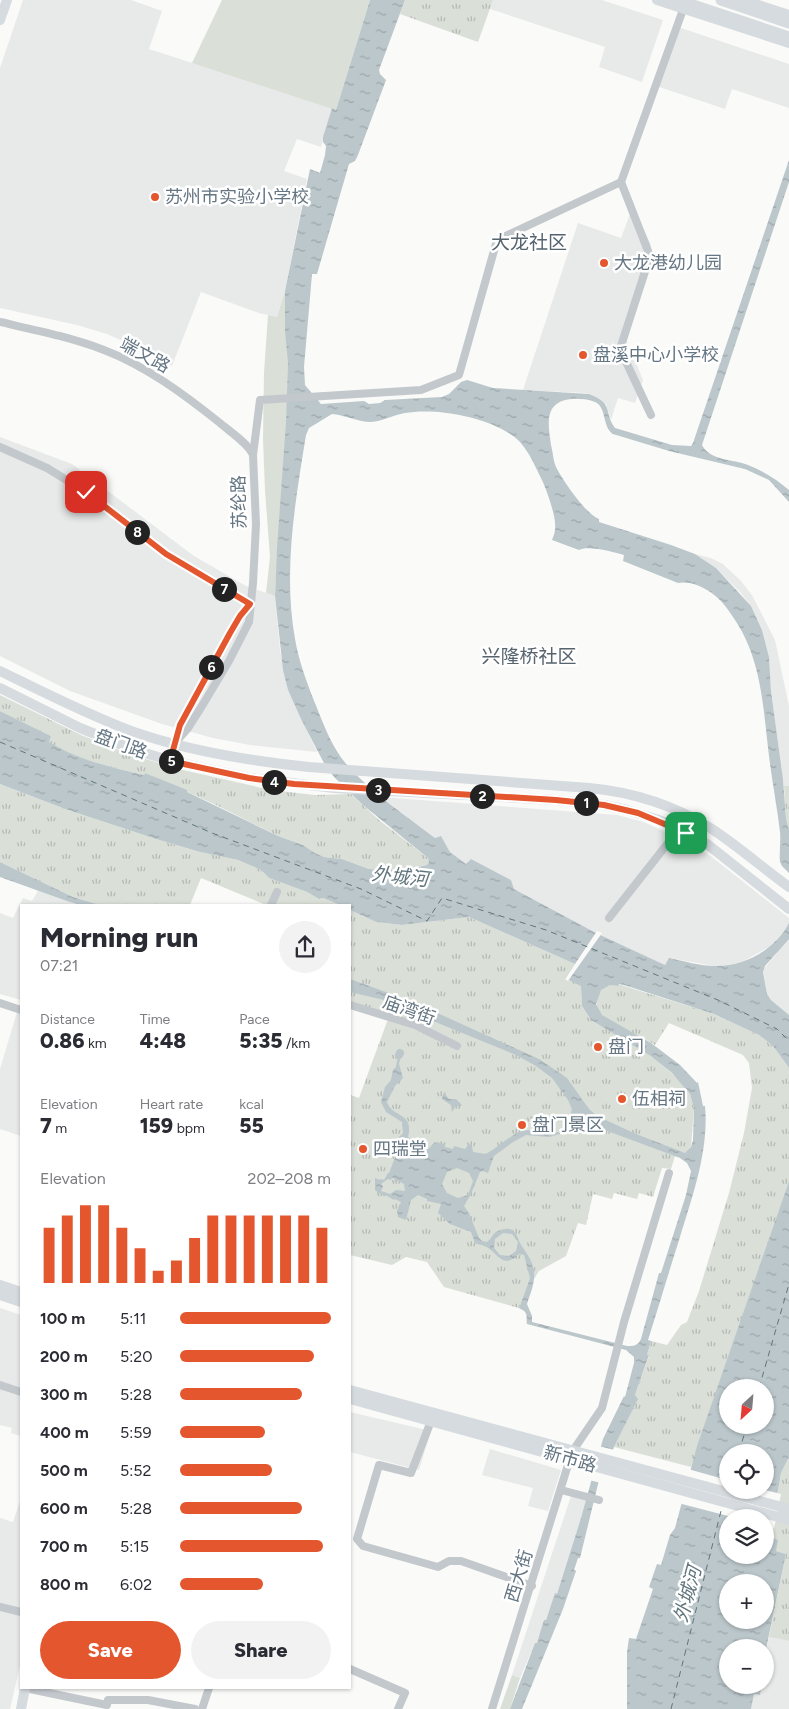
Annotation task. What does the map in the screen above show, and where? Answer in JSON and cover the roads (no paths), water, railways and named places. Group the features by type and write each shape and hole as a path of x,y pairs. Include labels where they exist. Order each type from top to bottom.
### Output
{"highway":[{"path":"721,0 789,15"},
{"path":"683,3 789,37"},
{"path":"743,4 789,23"},
{"path":"738,20 789,44"}],"main road":[{"path":"1,16 7,0"},
{"path":"657,0 683,3 789,44"},
{"name":"盘门路","path":"0,671 129,730 174,744 252,760 310,767 602,789 636,795 687,815 721,836 789,887"},
{"name":"盘门路","path":"0,688 95,734 132,749 170,761 249,778 334,788 556,800 604,805 638,813 679,829 714,849 789,909"},
{"path":"170,761 174,744"},
{"path":"0,1285 20,1292"},
{"path":"0,1295 20,1302"},
{"name":"新市路","path":"351,1390 789,1520"},
{"name":"新市路","path":"351,1399 430,1421 571,1455"},
{"name":"新市路","path":"593,1462 789,1509"},
{"path":"20,1709 25,1689"}],"street":[{"path":"651,415 620,350 650,256 621,182 683,3"},
{"name":"苏纶路","path":"174,744 188,728 229,660 249,622 256,524 253,455 260,400 421,390 460,375 497,240 621,182"},
{"name":"端文路","path":"0,322 67,337 106,350 134,364 162,381 212,417 237,437 252,451 253,455"},
{"path":"0,447 47,468 86,492 166,554 250,604 230,633 180,725 174,744"},
{"path":"609,918 679,829 687,815"},
{"path":"271,904 277,892"},
{"path":"0,1003 20,1010"},
{"name":"庙湾街","path":"351,1005 408,1023 457,1046"},
{"name":"西大街","path":"492,1709 532,1586 571,1455 602,1408 618,1343 669,1173"},
{"path":"0,1385 20,1392"},
{"path":"430,1421 412,1473 379,1465 357,1539 363,1546 438,1567 449,1561 461,1561 532,1586"},
{"path":"561,1490 599,1500"},
{"path":"0,1607 20,1612"},
{"path":"351,1669 404,1693 398,1709"},
{"path":"30,1689 107,1705 108,1700 148,1700 195,1709"},
{"path":"202,1709 209,1689"}],"water":[{"name":"外城河","path":"370,0 405,0 379,70 386,80 358,155 355,161 349,164 317,274 312,274 304,367 305,385 321,404 364,401 369,404 380,403 385,400 442,397 449,394 461,382 467,380 493,388 589,394 602,401 615,428 672,445 691,446 693,443 789,160 789,182 702,445 710,454 716,457 748,465 774,479 789,490 789,502 769,480 745,469 669,451 613,434 607,427 601,408 595,402 584,399 572,399 558,403 550,412 549,425 556,467 575,496 588,511 599,519 599,522 695,554 716,568 751,606 762,630 769,657 771,691 789,830 789,873 780,862 779,822 763,702 756,666 743,633 728,609 719,599 697,585 678,583 623,561 624,555 588,548 579,550 552,540 555,530 553,511 541,478 529,455 520,442 510,434 482,421 466,416 433,412 405,413 369,422 332,414 309,428 306,435 298,486 290,562 290,588 295,639 304,674 326,731 347,765 367,785 435,838 441,836 450,852 466,864 471,859 511,880 514,889 596,933 665,965 669,958 709,966 726,966 748,960 776,941 789,923 789,939 765,966 763,972 767,994 771,1000 789,1015 789,1068 773,1046 759,1035 714,1014 619,984 618,986 610,985 601,990 596,1004 602,1015 651,1043 680,1065 698,1082 703,1106 705,1106 705,1139 695,1189 648,1340 651,1341 647,1355 649,1355 635,1395 638,1399 599,1480 580,1558 578,1558 574,1570 576,1571 563,1609 522,1709 510,1709 555,1593 557,1594 603,1439 625,1397 634,1357 626,1350 527,1324 526,1313 519,1308 530,1278 524,1255 519,1254 507,1261 501,1259 489,1249 475,1243 471,1232 450,1224 438,1213 441,1204 427,1201 427,1199 418,1195 411,1200 406,1220 398,1217 397,1211 401,1202 380,1194 375,1190 375,1178 384,1180 389,1173 398,1150 396,1149 400,1140 399,1137 403,1133 402,1122 386,1112 381,1102 385,1087 391,1080 393,1070 396,1067 398,1055 401,1055 399,1064 403,1078 395,1086 387,1102 394,1111 406,1119 409,1129 408,1137 428,1149 435,1142 445,1144 445,1147 453,1149 454,1146 465,1149 469,1144 472,1146 473,1152 486,1154 519,1132 527,1130 556,1133 567,1122 572,1109 568,1100 552,1078 536,1066 516,1055 416,1014 383,1005 384,1000 351,992 351,979 413,1002 539,1059 567,1078 589,1109 597,1116 685,1153 691,1147 693,1140 694,1109 690,1094 672,1073 651,1056 591,1020 582,1006 581,986 565,978 575,964 469,917 402,925 376,922 351,910 351,904 338,904 323,898 319,899 307,892 269,878 261,870 238,860 200,852 156,839 65,809 0,784 0,711 51,736 49,742 71,754 107,766 144,775 145,773 187,790 187,792 278,836 303,845 324,857 342,859 369,869 387,870 408,869 427,865 429,862 428,858 363,805 335,778 325,765 288,690 283,670 275,596 288,363 285,330 285,291 310,169 320,173 326,146 323,142 323,137 332,108 336,110","holes":["576,1116 594,1126 680,1158 687,1163 691,1171 686,1195 661,1273 659,1273 641,1339 635,1345 627,1346 532,1322 532,1316 527,1304 533,1285 533,1269 515,1233 513,1230 505,1229 496,1232 487,1242 482,1241 464,1206 480,1172 488,1173 494,1156 526,1135 549,1137 560,1134 565,1131","457,1168 469,1173 473,1181 468,1195 458,1198 447,1193 442,1184 447,1172","392,1178 395,1179 394,1182 398,1181 404,1184 405,1191 396,1190 390,1194 381,1191 383,1186 381,1184","503,1233 512,1234 518,1242 516,1251 509,1256 500,1255 494,1248 495,1239"]},
{"path":"0,862 73,897 97,904 77,904 0,877"},
{"path":"443,1094 449,1099 456,1099 462,1105 455,1107 452,1112 451,1105 442,1099"},
{"name":"外城河","path":"789,1181 789,1457 781,1473 774,1514 774,1509 719,1509 719,1564 774,1564 774,1538 778,1540 776,1551 786,1554 774,1611 774,1574 719,1574 719,1629 770,1629 768,1639 719,1639 719,1694 754,1694 751,1709 627,1709 627,1652 629,1638 636,1639 653,1589 649,1587 657,1564 661,1565 670,1535 675,1528 697,1446 719,1383 719,1434 774,1434 774,1379 720,1379"}],"place":[{"name":"苏州市实验小学校","path":"155,197"},
{"name":"大龙港幼儿园","path":"604,263"},
{"name":"盘溪中心小学校","path":"583,355"},
{"name":"盘门","path":"598,1047"},
{"name":"伍相祠","path":"622,1099"},
{"name":"盘门景区","path":"522,1125"},
{"name":"四瑞堂","path":"363,1149"}],"district":[{"name":"大龙社区","path":"529,242"},
{"name":"兴隆桥社区","path":"529,656"}]}
